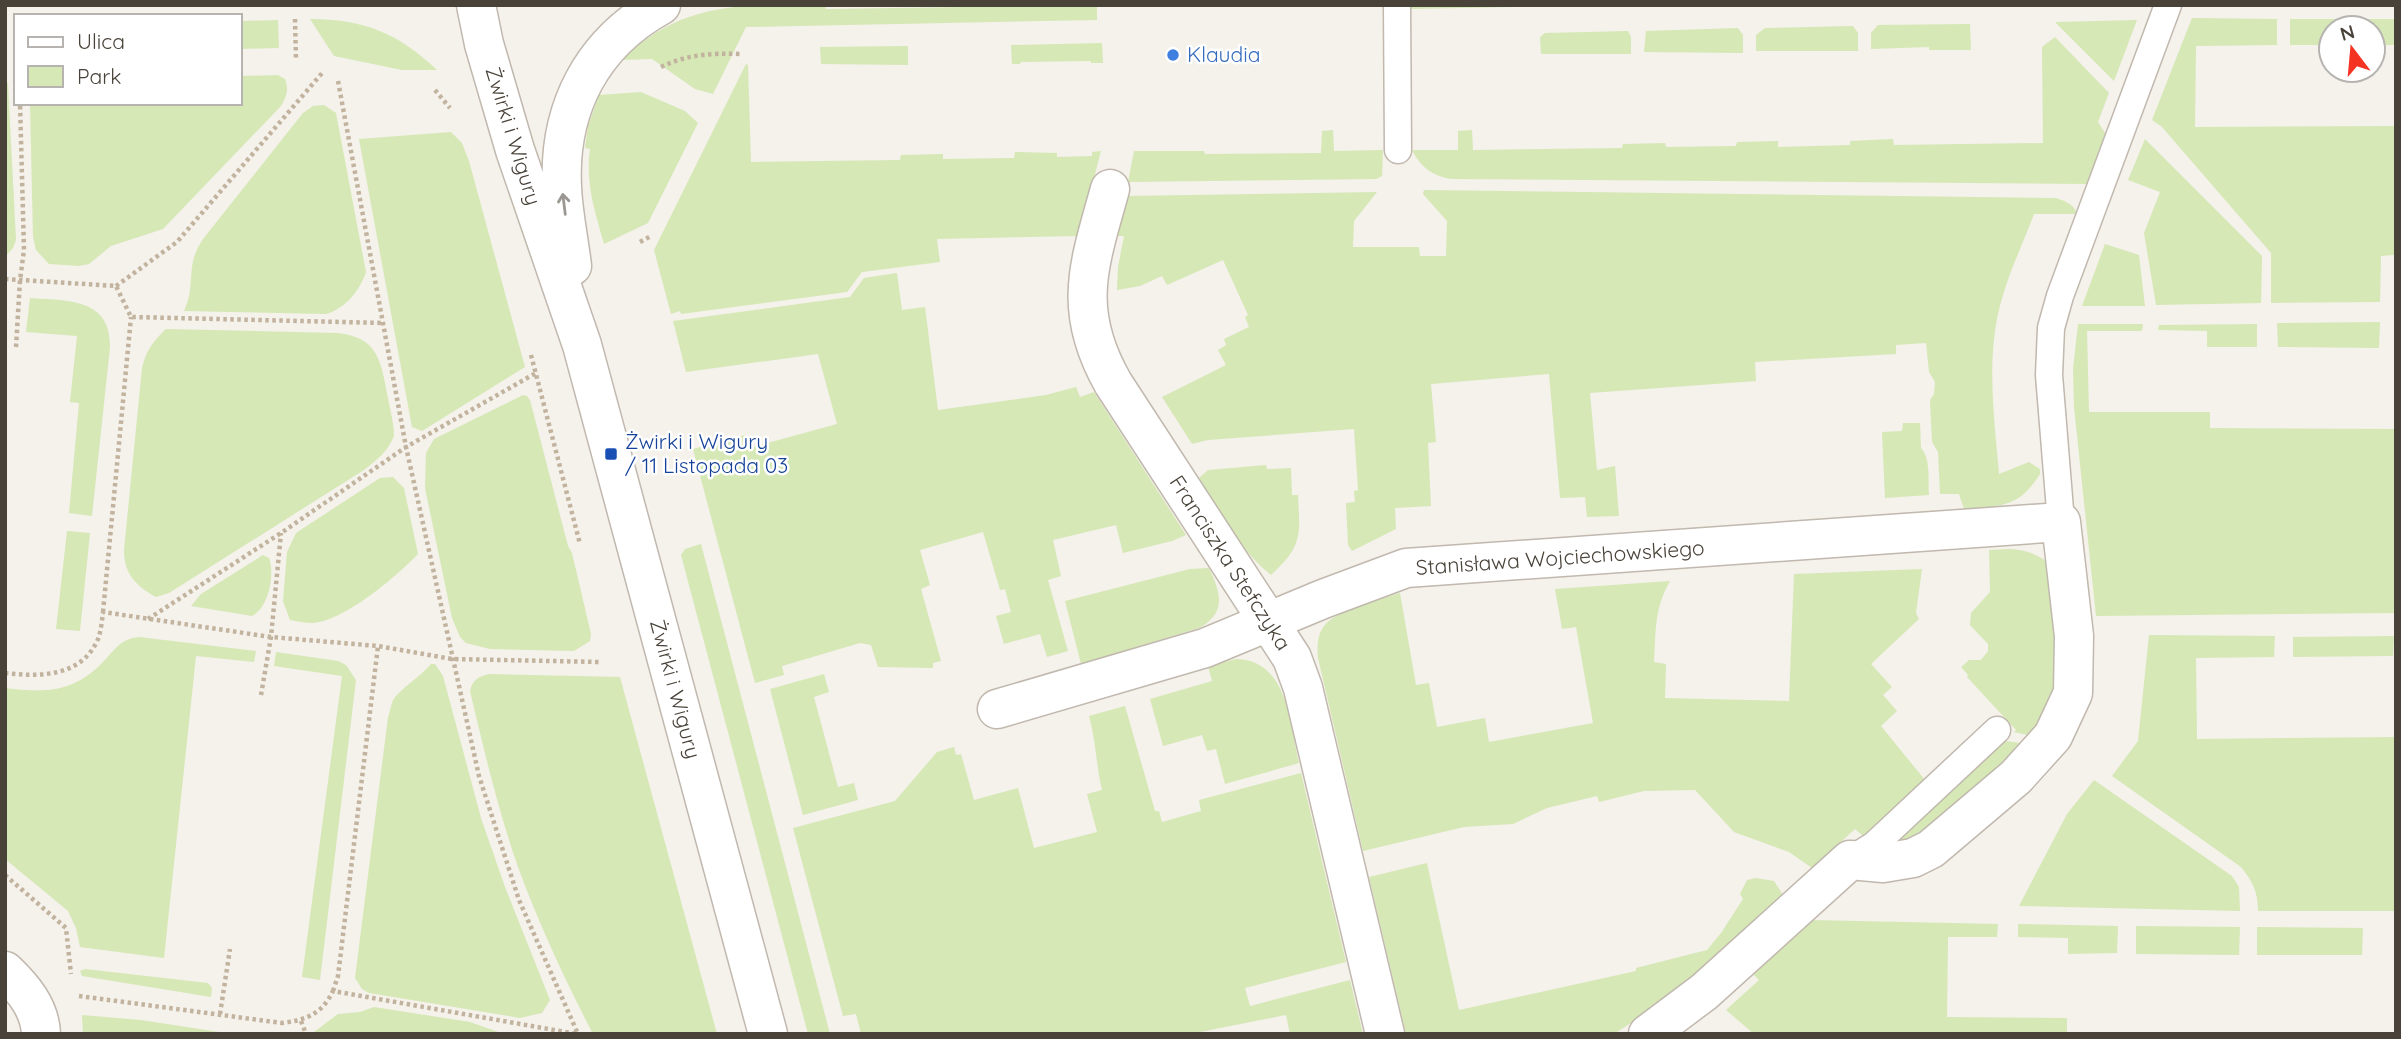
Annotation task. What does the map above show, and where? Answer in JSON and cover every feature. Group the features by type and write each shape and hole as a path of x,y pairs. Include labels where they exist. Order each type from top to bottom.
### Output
{"street":[{"name":"Żwirki i Wigury","path":"476,5 484,44 515,150 582,345 768,1034"},
{"name":"Żwirki i Wigury","path":"582,345 562,187 562,154 567,125 584,79 595,61 615,38 662,5"},
{"name":"Franciszka Stefczyka","path":"1110,189 1086,293 1086,310 1094,345 1113,383 1292,658 1303,688 1385,1034"},
{"name":"Stanisława Wojciechowskiego","path":"997,709 1205,648 1406,569 2061,522"},
{"path":"1648,1034 1704,992 1850,860 1883,863 1913,858 1931,849 2016,777 2053,736 2073,693 2074,636 2061,522"},
{"path":"5,971 30,998 41,1026 41,1034"}],"lane":[{"path":"1397,5 1398,150"},
{"path":"2061,522 2050,385 2052,328 2060,296 2168,5"},
{"path":"1850,860 1874,845 1997,730"}],"path":[{"path":"295,19 296,59"},
{"path":"653,71 683,57 742,54"},
{"path":"5,279 116,286 177,242 323,72"},
{"path":"338,81 406,447 479,776 519,900 578,1034"},
{"path":"16,348 24,250 20,105"},
{"path":"640,242 651,236"},
{"path":"5,673 49,675 69,669 91,652 99,637 131,317 116,286"},
{"path":"131,317 383,323"},
{"path":"148,619 281,533 406,447 536,373 580,544"},
{"path":"261,695 271,637 281,533"},
{"path":"103,612 271,637 378,646 452,659 600,662"},
{"path":"73,995 282,1023 301,1021 318,1013 327,1003 338,976 378,646"},
{"path":"5,875 66,928 71,982"},
{"path":"220,1014 230,949"},
{"path":"333,991 578,1034"},
{"path":"301,1021 306,1034"}],"green space":[{"path":"825,5 826,9 1097,5 1097,20 746,27 713,94 695,89 652,59 621,60 644,40 691,16 740,7"},
{"path":"1411,5 1611,5 1411,9"},
{"path":"2192,18 2277,19 2277,45 2196,46 2195,127 2396,126 2396,302 2394,255 2381,256 2380,302 2271,303 2271,253 2162,127 2152,120"},
{"path":"310,19 347,22 379,31 408,46 437,70 402,70 334,56"},
{"path":"2290,19 2317,19 2317,45 2290,45"},
{"path":"2387,19 2396,19 2396,45 2387,45"},
{"path":"278,20 279,48 242,49 242,21"},
{"path":"2137,20 2114,81 2055,22"},
{"path":"1970,24 1971,50 1929,50 1929,47 1871,49 1871,33 1878,25"},
{"path":"1853,26 1858,33 1858,51 1756,51 1756,35 1765,28"},
{"path":"1738,28 1743,35 1743,53 1644,52 1646,31"},
{"path":"1628,31 1631,37 1631,54 1541,54 1540,37 1545,33"},
{"path":"2055,37 2109,93 2098,122 2107,136 2089,184 1452,179 1428,170 1412,150 1458,150 1458,131 1472,130 1473,150 1622,148 1623,144 1665,143 1666,147 1736,146 1737,142 1778,141 1778,147 1850,145 1850,141 1893,139 1894,145 2043,143 2042,47"},
{"path":"1102,43 1103,63 1091,61 1012,64 1011,45"},
{"path":"908,46 908,65 821,64 820,47"},
{"path":"746,64 751,162 900,160 901,155 943,154 943,159 1014,158 1015,152 1057,153 1057,157 1092,156 1092,152 1101,151 1079,236 937,239 940,262 862,272 847,292 671,314 654,250"},
{"path":"278,75 285,79 286,96 281,106 163,229 111,246 89,264 79,266 49,264 36,250 33,237 30,105 242,105 242,76"},
{"path":"5,83 8,83 16,240 5,257"},
{"path":"641,92 685,111 698,123 648,223 604,244 590,185 590,149 585,148 588,126 599,95"},
{"path":"324,105 336,113 366,272 356,292 339,308 326,314 184,311 190,292 194,258 203,239 303,113 313,106"},
{"path":"1333,130 1334,151 1383,150 1382,176 1376,179 1128,182 1134,151 1204,151 1205,154 1321,153 1322,131"},
{"path":"451,132 462,143 469,161 525,367 422,431 412,427 359,139"},
{"path":"2145,139 2262,256 2261,303 2156,305 2144,233 2160,192 2128,180"},
{"path":"1424,190 2056,198 2066,202 2077,214 2034,214 2006,285 1994,339 1992,384 1999,474 2029,462 2040,469 2040,474 2024,493 1999,506 1964,509 1959,494 1940,494 1938,452 1932,442 1930,400 1934,394 1935,382 1929,372 1926,343 1896,345 1896,354 1755,362 1756,381 1590,393 1597,470 1615,466 1619,516 1587,517 1585,497 1560,498 1549,374 1431,384 1436,442 1428,443 1431,506 1395,508 1396,529 1352,551 1348,545 1346,503 1355,502 1354,491 1358,490 1354,429 1208,440 1192,444 1162,397 1226,365 1218,350 1226,345 1224,339 1249,327 1245,317 1248,315 1223,260 1167,285 1162,276 1140,286 1117,290 1124,236 1114,236 1125,196 1377,192 1354,221 1353,247 1419,247 1420,256 1446,256 1447,221 1423,194"},
{"path":"2105,244 2139,255 2145,306 2082,306"},
{"path":"897,273 902,310 925,307 938,410 1046,395 1076,387 1080,397 1094,392 1186,535 1123,553 1116,525 1053,540 1061,576 1048,580 1068,651 1047,657 1040,634 1004,644 996,616 1011,612 1005,589 1000,590 983,532 920,550 930,585 921,589 941,661 933,663 933,668 878,667 871,645 860,643 782,666 784,675 755,683 693,449 745,435 749,448 837,424 818,354 686,372 673,321 850,297 864,278"},
{"path":"30,298 84,305 95,310 108,331 110,347 92,516 69,513 79,403 70,402 77,336 26,332"},
{"path":"2380,322 2379,348 2278,347 2277,323"},
{"path":"2078,324 2143,324 2142,331 2087,331 2089,412 2210,412 2210,428 2396,429 2396,613 2096,616 2074,407 2073,369"},
{"path":"2257,324 2257,347 2207,347 2207,331 2158,330 2159,325"},
{"path":"166,329 337,333 362,340 376,353 380,363 394,436 378,459 364,470 169,593 156,597 132,578 126,566 124,550 142,368 151,347"},
{"path":"523,395 530,400 591,634 590,641 574,651 490,649 466,643 460,637 452,618 425,488 426,453 434,439"},
{"path":"1903,423 1920,423 1921,448 1928,464 1929,495 1885,498 1882,432 1902,431"},
{"path":"1266,465 1267,469 1291,468 1292,495 1298,495 1299,509 1299,530 1294,547 1271,575 1240,542 1199,478 1208,470"},
{"path":"393,477 404,488 418,554 369,596 339,615 312,623 290,620 283,601 287,552 296,533 380,478"},
{"path":"67,531 90,533 80,631 56,629"},
{"path":"701,544 830,1034 808,1034 681,555 685,549"},
{"path":"2009,549 2032,553 2051,566 2061,670 2036,737 2014,732 2016,730 1961,667 1969,660 1981,660 1988,651 1988,644 1970,625 1971,613 1990,592 1989,550"},
{"path":"263,555 269,558 271,581 263,606 258,612 252,616 191,606 201,594"},
{"path":"1209,568 1219,601 1218,608 1208,622 1199,628 1081,664 1065,601 1190,569"},
{"path":"1922,569 1916,613 1919,619 1871,664 1892,687 1883,695 1897,711 1881,726 1925,780 1863,836 1855,829 1812,868 1789,852 1734,832 1695,790 1644,791 1599,802 1597,796 1547,808 1513,824 1464,827 1363,851 1318,658 1322,630 1339,615 1400,593 1416,685 1429,683 1437,727 1485,718 1489,742 1593,723 1576,627 1562,629 1555,589 1670,581 1658,611 1654,662 1666,664 1665,698 1789,701 1794,574"},
{"path":"2149,635 2275,636 2274,657 2196,658 2197,739 2396,737 2396,911 2258,911 2254,888 2241,867 2112,776 2138,741"},
{"path":"2394,636 2393,656 2293,657 2293,637"},
{"path":"139,637 256,651 254,662 196,656 164,958 80,947 76,928 68,911 5,859 5,688 47,690 71,685 94,671 123,642"},
{"path":"276,652 338,661 346,665 356,680 320,980 302,977 342,676 274,666"},
{"path":"1236,659 1253,662 1267,670 1276,682 1289,713 1299,763 1225,784 1216,749 1207,751 1202,735 1163,746 1150,699 1212,681 1208,666"},
{"path":"431,664 435,664 443,676 481,818 550,1000 542,1013 520,1018 369,993 362,989 355,978 388,717 396,696"},
{"path":"489,674 620,677 717,1034 593,1034 535,910 504,824 470,691 477,679"},
{"path":"824,674 829,692 814,697 838,787 854,783 858,800 803,815 770,689"},
{"path":"1125,706 1155,811 1159,811 1162,822 1201,811 1199,800 1301,773 1346,962 1245,988 1250,1006 1350,980 1363,1034 1290,1034 1286,1015 1200,1034 861,1034 856,1014 843,1016 793,828 895,801 937,752 954,747 956,755 961,754 974,800 1018,788 1034,848 1097,832 1087,794 1102,790 1089,716"},
{"path":"2005,741 2028,744 1923,837 1887,850"},
{"path":"2094,780 2232,876 2239,887 2240,911 2019,906 2067,814"},
{"path":"1427,863 1459,1010 1636,971 1636,968 1707,950 1743,899 1740,894 1747,880 1756,878 1774,881 1783,895 1694,977 1614,1034 1406,1034 1369,877"},
{"path":"1810,920 1998,924 1997,937 1948,937 1947,1017 2067,1018 2067,1033 2080,1034 1754,1034 1726,1010 1759,980 1752,973"},
{"path":"2018,924 2118,926 2117,953 2068,954 2068,938 2018,937"},
{"path":"2136,926 2240,927 2239,955 2136,954"},
{"path":"2257,927 2363,928 2362,955 2257,955"},
{"path":"85,969 208,983 212,988 211,997 82,976 80,971"},
{"path":"374,1007 470,1022 504,1034 314,1032 338,1014 360,1012"},
{"path":"82,1015 141,1020 232,1034 83,1034"}],"place":[{"name":"Klaudia","path":"1173,55"},
{"name":"Żwirki i Wigury / 11 Listopada 03","path":"611,454"}]}
